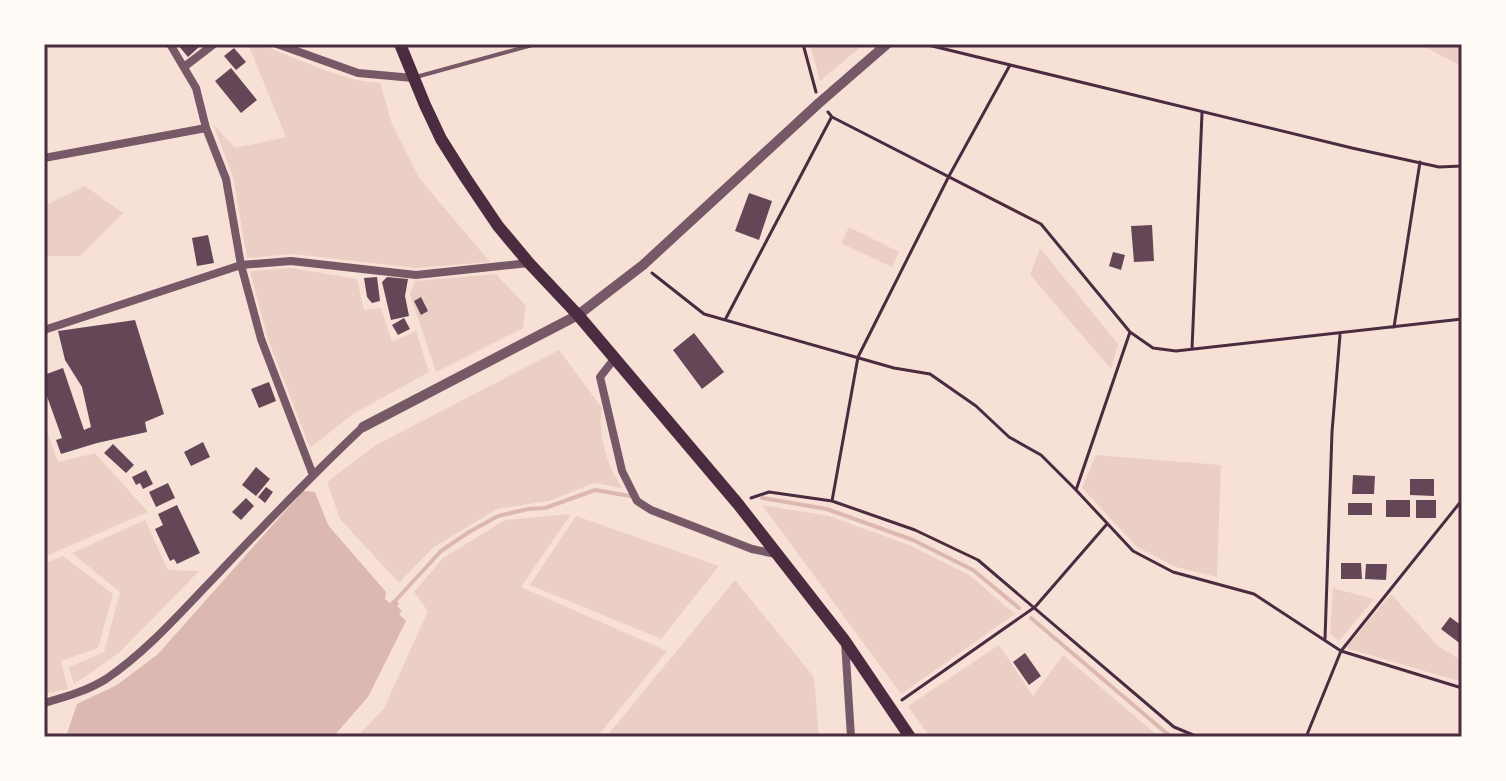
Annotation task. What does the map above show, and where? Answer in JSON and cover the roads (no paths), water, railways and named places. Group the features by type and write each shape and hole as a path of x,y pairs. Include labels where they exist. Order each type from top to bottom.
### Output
{"main road":[{"path":"400,44 441,139 498,226 738,504 845,641 910,737"}],"street":[{"path":"170,44 196,88 206,128 226,179 241,265 261,339 313,475"},
{"path":"184,67 214,44"},
{"path":"277,44 358,73 413,78"},
{"path":"44,703 103,681 129,662 363,427 578,315 643,265 887,44"},
{"path":"44,158 206,128"},
{"path":"44,330 241,265 291,261 416,275 529,263"},
{"path":"615,358 600,377 622,471 637,501 651,510 704,531 752,549 776,554"},
{"path":"845,641 851,737"}],"lane":[{"path":"413,78 536,44"}],"waterway":[{"path":"396,600 441,551 498,516 545,508 595,490 630,496"},
{"path":"762,498 827,509 913,540 973,570 1019,608"},
{"path":"1031,618 1171,737"}]}
